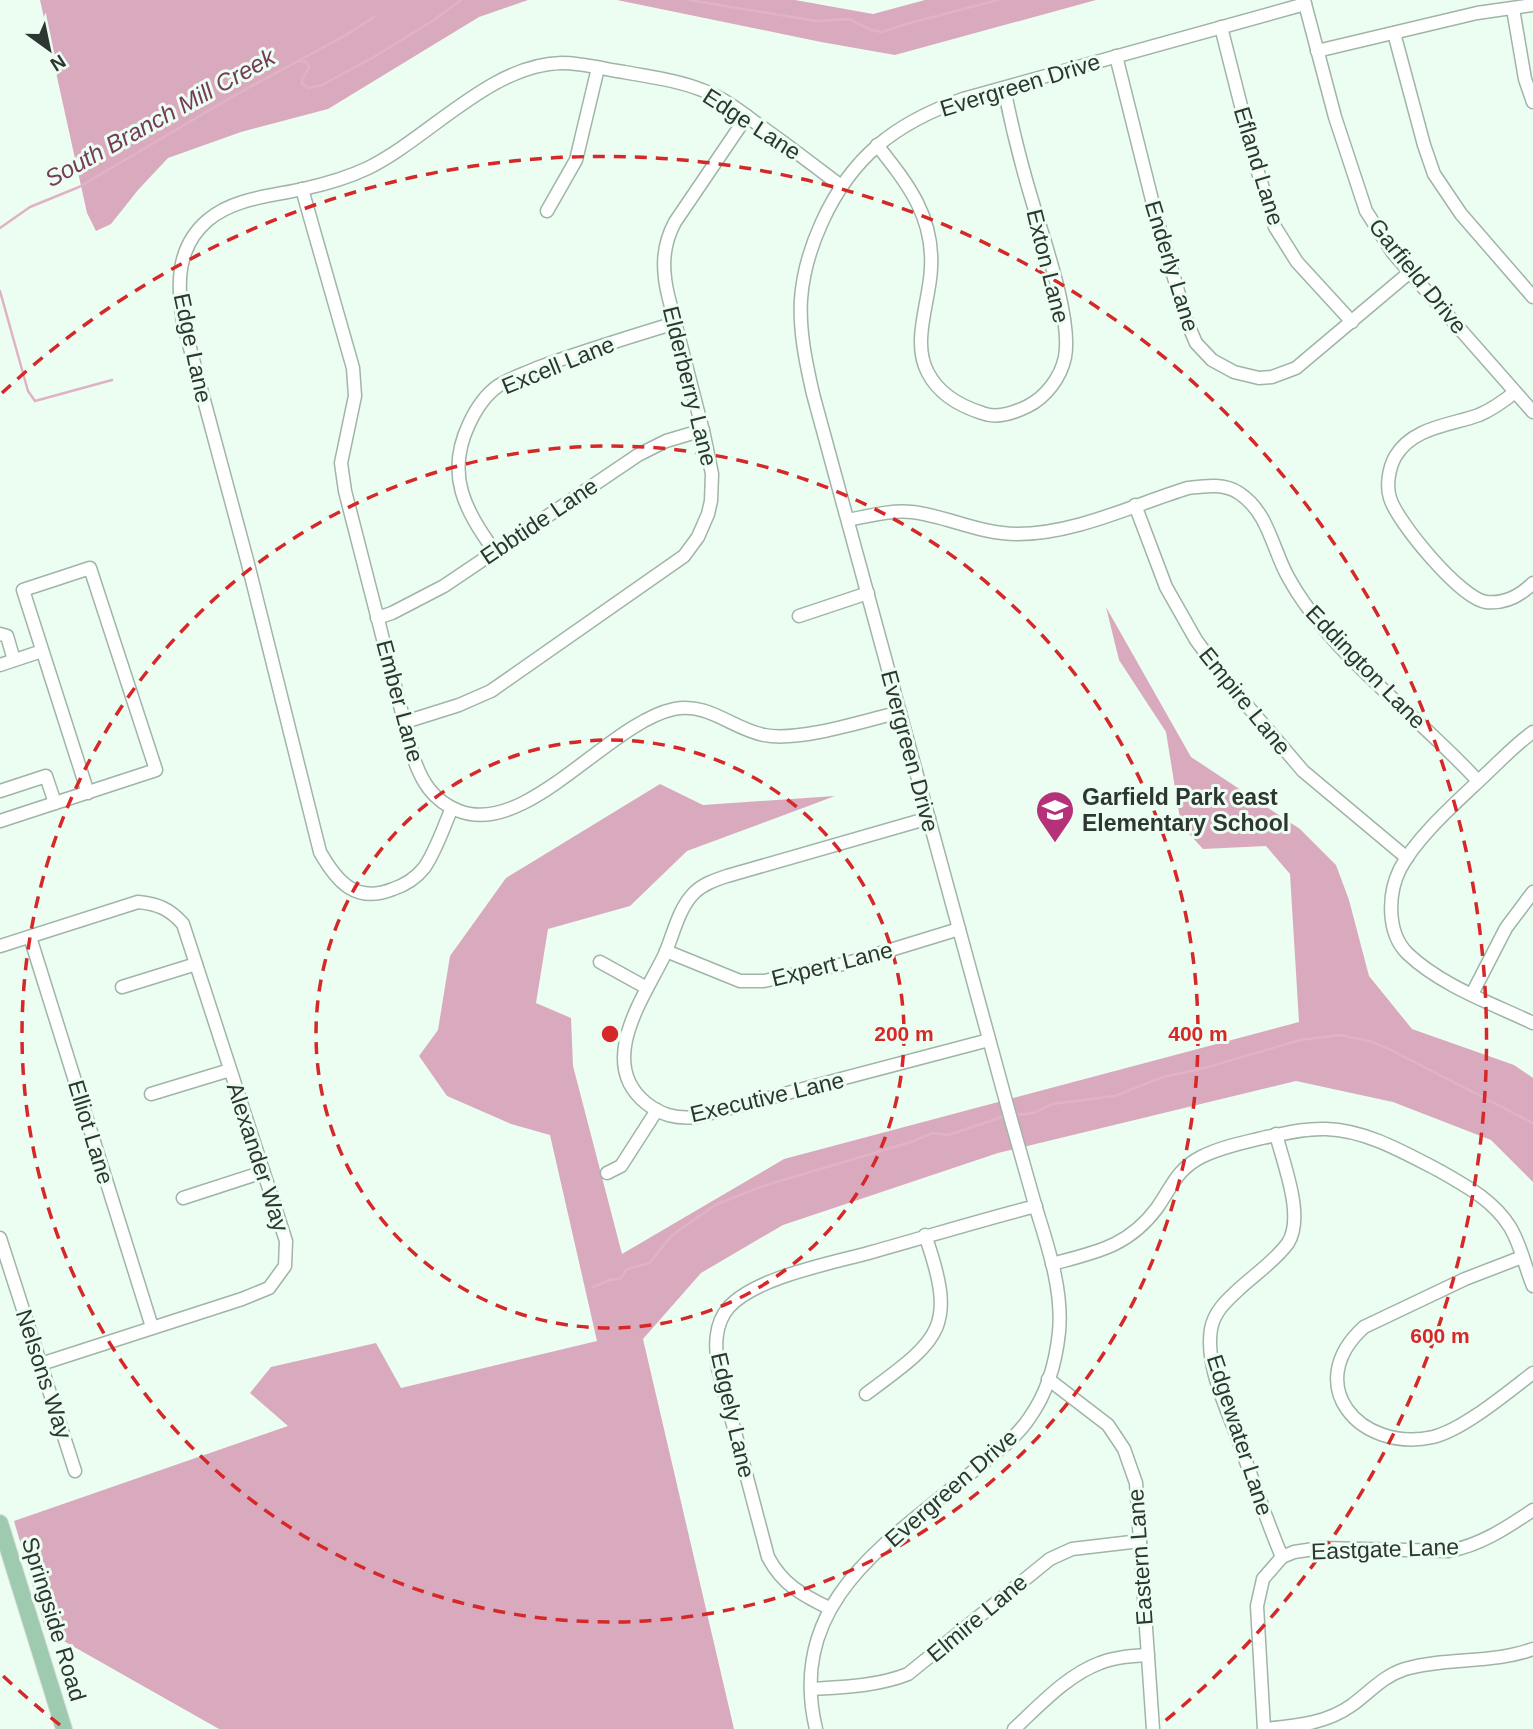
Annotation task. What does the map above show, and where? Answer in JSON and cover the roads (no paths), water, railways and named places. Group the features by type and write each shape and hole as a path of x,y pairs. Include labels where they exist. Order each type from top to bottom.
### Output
{"main road":[{"name":"Springside Road","path":"0,1523 64,1729"}],"street":[{"name":"Evergreen Drive","path":"816,1729 811,1689 813,1655 829,1608 840,1590 864,1563 1020,1430 1031,1416 1048,1379 1059,1329 1058,1291 1052,1264 804,355 801,317 803,280 813,243 841,186 862,159 877,145 926,113 962,99 1304,2"},
{"name":"Garfield Drive","path":"1304,2 1335,117 1366,211 1381,237 1410,272 1533,412"},
{"path":"1317,51 1477,13 1533,5"},
{"path":"1513,9 1525,79 1533,102"},
{"name":"Efland Lane","path":"1222,27 1257,169 1275,227 1297,262 1352,322"},
{"path":"1394,33 1434,174 1461,214 1533,297"},
{"name":"Enderly Lane","path":"1116,56 1175,286 1191,334 1203,352 1246,377 1272,377 1296,368 1410,272"},
{"name":"Edge Lane","path":"452,808 422,871 400,887 371,896 360,893 332,873 320,852 247,560 183,322 178,287 180,267 190,242 207,221 231,206 338,180 377,163 488,88 516,74 546,64 575,64 675,81 717,96 841,186"},
{"path":"547,211 576,160 598,68"},
{"name":"Exton Lane","path":"877,145 918,201 928,230 932,266 922,342 927,373 941,391 961,406 985,415 998,416 1021,410 1041,397 1056,379 1067,346 1053,271 1011,125 1004,88"},
{"name":"Elderberry Lane","path":"405,722 491,691 684,556 698,537 711,501 710,461 664,280 664,250 667,236 747,117"},
{"name":"Ember Lane","path":"302,189 353,368 355,396 342,450 342,477 413,756 424,782 441,802 465,814 493,816 532,798 647,719 675,709 706,711 747,730 779,737 810,733 900,712"},
{"name":"Excell Lane","path":"495,552 468,510 459,486 458,460 461,445 478,407 496,387 522,374 608,343 675,323"},
{"path":"1515,392 1495,407 1410,440 1395,456 1389,479 1389,496 1406,528 1465,592 1483,602 1504,602 1521,595 1533,583"},
{"name":"Ebbtide Lane","path":"377,618 420,599 495,552 624,463 666,441 703,430"},
{"name":"Eddington Lane","path":"848,520 887,512 913,512 988,531 1018,534 1050,531 1188,488 1227,488 1240,494 1265,522 1287,575 1320,625 1478,781"},
{"name":"Empire Lane","path":"1135,505 1166,587 1196,640 1227,682 1303,771 1407,858"},
{"path":"0,821 88,793 156,770 90,568 23,590 88,793"},
{"path":"799,616 868,593"},
{"path":"0,634 7,636 14,660"},
{"path":"0,665 43,651"},
{"path":"1533,732 1478,781 1407,858 1395,882 1392,896 1393,924 1406,952 1444,981 1533,1023"},
{"path":"0,791 46,776 55,803"},
{"name":"Executive Lane","path":"929,818 740,872 703,886 686,903 630,1026 624,1051 625,1064 638,1096 667,1116 683,1118 708,1115 989,1040"},
{"path":"1472,994 1506,928 1533,892"},
{"name":"Alexander Way","path":"30,937 138,902 155,904 172,911 183,924 286,1241 285,1266 269,1288 41,1364"},
{"name":"Expert Lane","path":"666,951 740,981 764,981 848,962 959,929"},
{"path":"0,946 30,937"},
{"name":"Elliot Lane","path":"30,937 152,1327"},
{"path":"600,962 648,988"},
{"path":"122,986 196,964"},
{"path":"150,1094 230,1070"},
{"path":"607,1173 621,1166 657,1110"},
{"path":"1052,1264 1100,1251 1126,1240 1138,1231 1157,1209 1180,1171 1201,1157 1230,1145 1276,1134 1326,1129 1349,1132 1379,1141 1465,1185 1491,1203 1510,1226 1533,1286"},
{"name":"Edgewater Lane","path":"1276,1134 1292,1191 1294,1215 1290,1240 1222,1305 1215,1316 1211,1341 1214,1368 1225,1403 1282,1557"},
{"path":"183,1198 263,1172"},
{"name":"Edgely Lane","path":"829,1608 790,1588 768,1557 719,1375 716,1354 718,1327 730,1306 765,1285 810,1269 1036,1206"},
{"path":"866,1394 914,1356 932,1337 938,1326 942,1302 938,1273 925,1236"},
{"name":"Nelsons Way","path":"0,1238 75,1471"},
{"path":"1522,1257 1465,1279 1364,1327 1353,1336 1346,1348 1338,1374 1339,1388 1348,1412 1367,1429 1392,1438 1418,1439 1451,1431 1533,1373"},
{"name":"Eastern Lane","path":"1048,1379 1097,1415 1116,1434 1136,1483 1153,1729"},
{"name":"Eastgate Lane","path":"1264,1729 1257,1606 1264,1579 1282,1557 1294,1552 1321,1548 1449,1550 1468,1547 1480,1543 1533,1510"},
{"name":"Elmire Lane","path":"811,1689 881,1682 908,1674 1050,1559 1072,1549 1140,1541"},
{"path":"1264,1729 1302,1726 1327,1718 1351,1706 1382,1680 1406,1668 1503,1657 1533,1648"},
{"path":"1014,1729 1062,1687 1097,1663 1148,1655"}],"waterway":[{"name":"South Branch Mill Creek","path":"300,61 306,62 309,67 302,84 308,88 322,85 372,58 461,0"},
{"name":"South Branch Mill Creek","path":"689,0 816,21 849,19 871,30 882,32 998,0"},
{"name":"South Branch Mill Creek","path":"0,228 30,207 79,187 374,17"},
{"path":"0,291 28,391 35,401 112,380"},
{"path":"1015,1115 1034,1113 1052,1104 1115,1096 1163,1077 1201,1069 1300,1040 1340,1035 1387,1048 1533,1123"},
{"path":"593,1287 620,1279 627,1269 650,1263 671,1236 715,1205 763,1186 933,1133 948,1135 1005,1116"}],"place":[{"name":"Garfield Park east Elementary School","path":"1055,844"}]}
